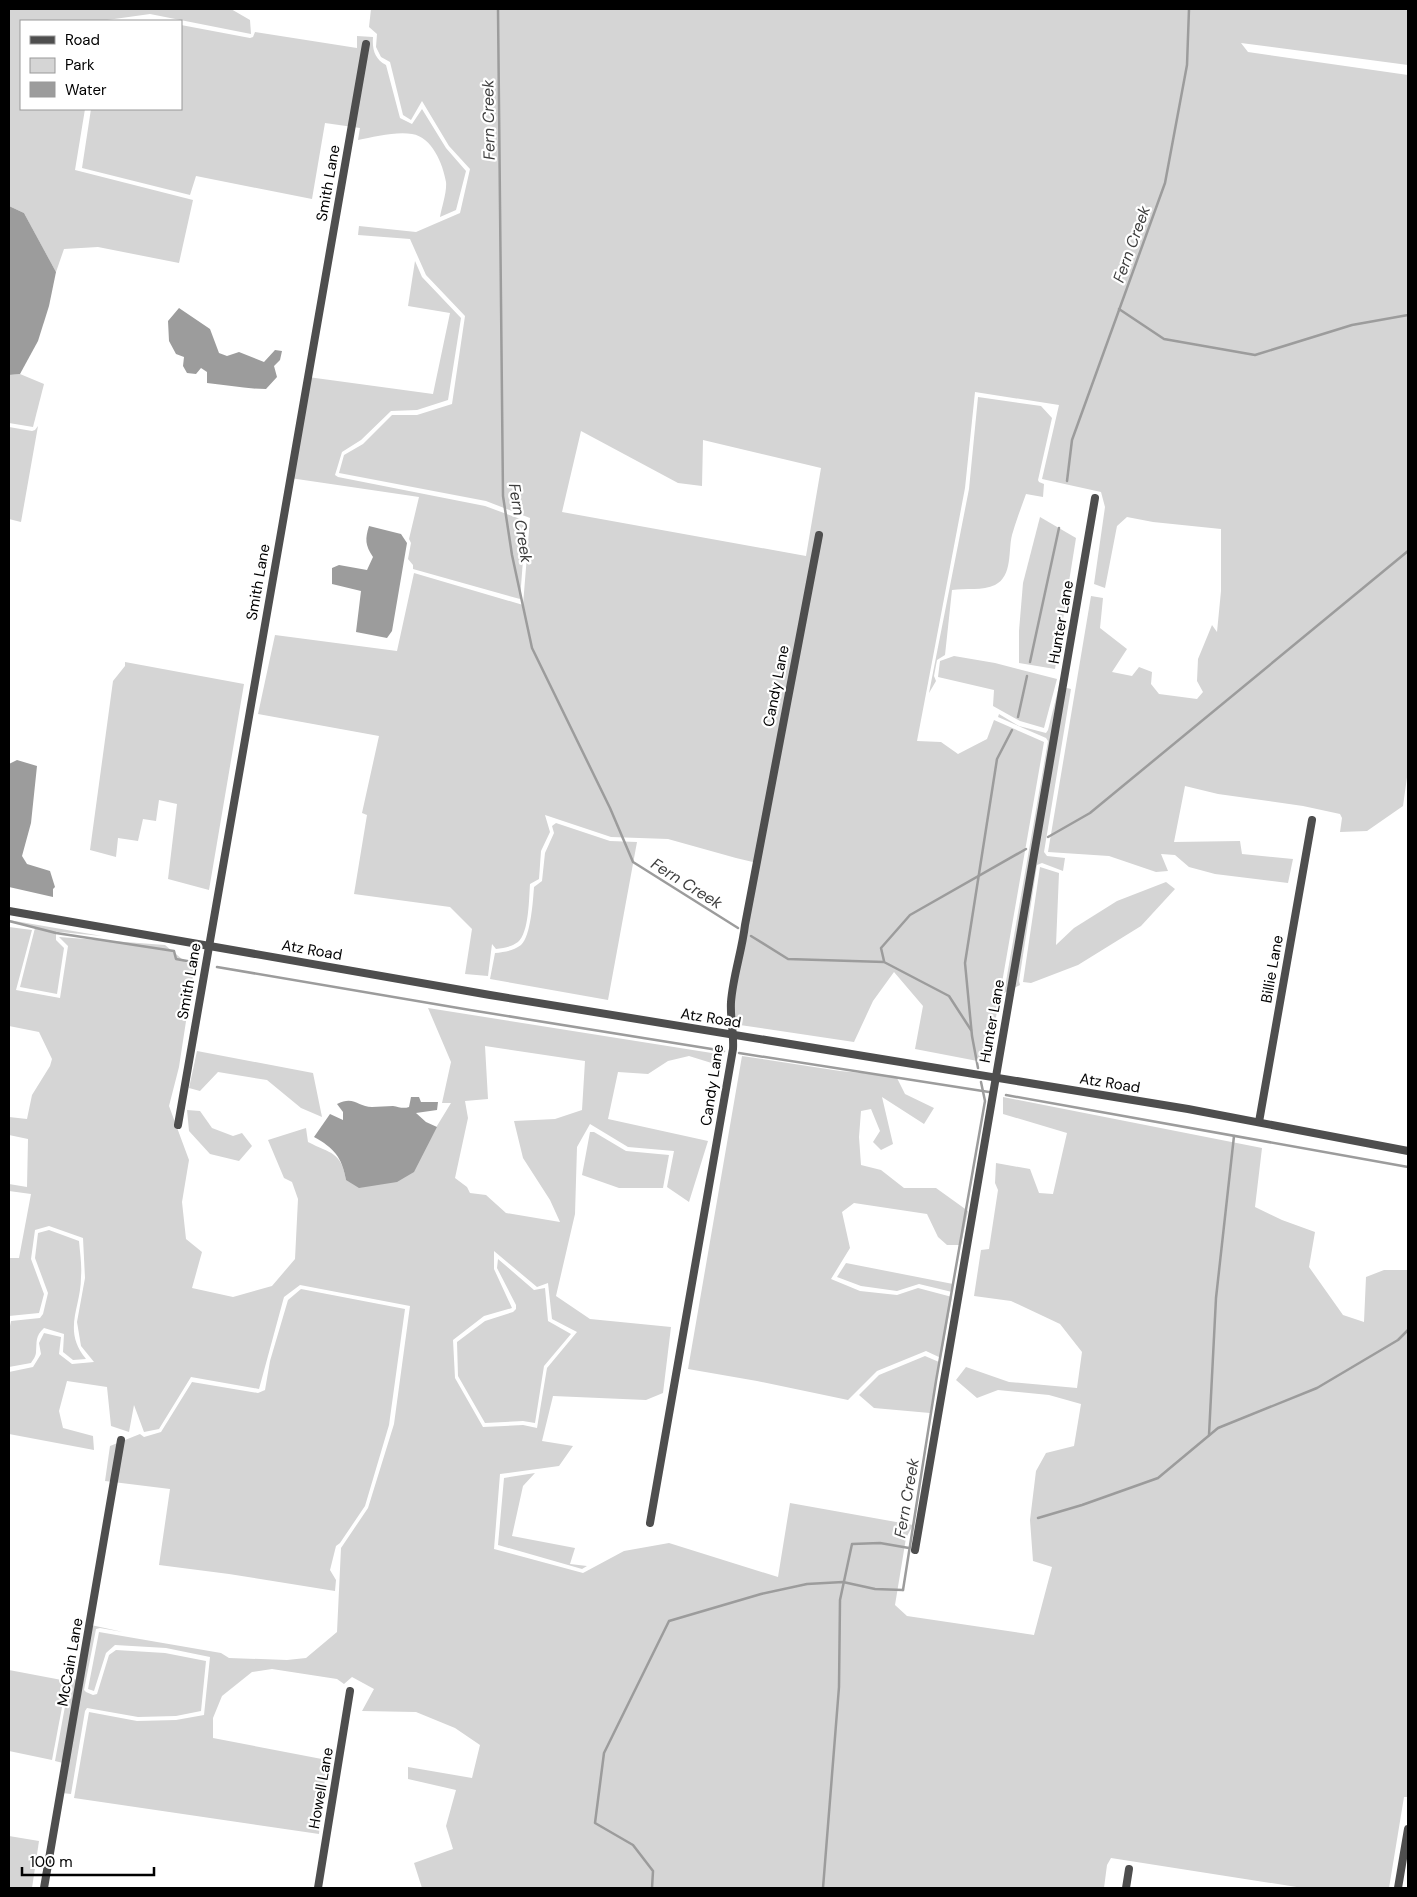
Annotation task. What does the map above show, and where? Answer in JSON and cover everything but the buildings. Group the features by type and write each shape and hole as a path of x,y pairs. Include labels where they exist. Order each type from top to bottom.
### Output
{"street":[{"name":"Smith Lane","path":"178,1125 366,44"},
{"name":"Hunter Lane","path":"915,1550 1095,498"},
{"name":"Candy Lane","path":"650,1523 734,1035 731,1005 734,978 743,949 746,924 819,535"},
{"name":"Billie Lane","path":"1259,1122 1312,820"},
{"name":"Atz Road","path":"9,911 734,1035 1259,1122 1408,1152"},
{"name":"McCain Lane","path":"44,1888 121,1440"},
{"name":"Howell Lane","path":"318,1888 350,1691"},
{"path":"1398,1888 1408,1829"},
{"path":"1126,1888 1129,1869"}],"green space":[{"path":"9,9 231,9 250,20 251,34 150,14 107,20 20,20 20,110 85,110 75,170 193,200 179,263 98,247 64,249 56,272 24,213 9,206"},
{"path":"371,9 1408,9 1408,65 1241,43 1248,52 1408,75 1408,770 1403,806 1367,831 1340,832 1342,818 1340,814 1303,806 1218,794 1185,786 1174,842 1240,841 1242,854 1293,859 1288,883 1215,874 1189,867 1175,855 1161,854 1168,871 1156,872 1109,856 1048,852 1091,596 1103,598 1100,628 1127,649 1112,672 1132,676 1139,667 1152,672 1151,684 1159,694 1197,699 1203,692 1197,681 1198,659 1212,625 1217,632 1221,591 1221,529 1153,522 1127,517 1117,526 1105,588 1094,584 1105,507 1101,492 1042,479 1059,405 975,392 965,488 917,741 941,742 958,754 987,739 994,720 1044,742 988,1063 915,1049 923,1006 894,972 873,1001 854,1042 733,1024 731,1005 757,863 668,839 611,837 545,815 550,832 541,851 539,879 530,884 528,915 522,937 518,942 505,948 496,949 492,944 488,976 465,974 472,929 450,907 354,894 367,815 362,813 379,736 258,714 275,635 397,651 414,573 523,605 530,518 486,501 339,473 344,455 363,444 392,415 417,415 452,404 465,316 426,275 410,239 358,235 359,226 416,232 460,213 470,169 449,146 422,101 411,120 403,115 390,62 381,57 376,47 377,34 369,27","holes":["581,431 678,483 702,486 703,440 821,468 806,556 562,512"]},
{"path":"182,25 250,38 253,37 255,32 357,48 357,36 373,37 375,54 386,65 400,118 412,124 422,109 446,148 466,171 456,210 440,217 446,182 435,152 425,140 412,134 399,133 358,140 360,128 325,123 312,199 196,176 190,195 82,168 91,110 182,110"},
{"path":"415,261 422,277 461,318 448,400 417,410 391,411 361,440 342,452 335,475 485,506 526,521 520,599 413,569 413,565 408,559 411,543 409,539 419,497 290,478 308,377 433,394 450,313 408,306"},
{"path":"20,374 44,384 33,427 9,423 9,375"},
{"path":"978,397 1041,406 1052,418 1038,480 1044,484 1043,497 1026,494 1012,535 1009,562 1005,576 1001,581 985,588 952,590 945,655 937,660 934,676 936,681 929,693 969,489"},
{"path":"38,426 21,522 9,519 9,427 32,431"},
{"path":"1040,517 1076,538 1055,669 1019,663 1019,631 1023,583"},
{"path":"954,656 995,663 1057,679 1044,728 1020,721 993,706 994,690 938,677 940,661"},
{"path":"125,662 244,684 209,890 168,879 177,804 159,800 156,821 143,819 138,841 118,838 116,857 90,850 113,681 125,666"},
{"path":"1059,686 1071,689 1044,852 1047,856 1065,858 1063,871 1042,863 1037,865 1019,981 1020,985 1004,993 1048,741 1046,738 998,717 999,714 1019,726 1046,733"},
{"path":"556,823 610,841 637,842 608,1000 490,979 495,953 515,949 521,945 527,934 531,918 534,887 542,881 545,853 554,833 552,826"},
{"path":"1040,867 1059,873 1056,945 1074,928 1117,901 1166,882 1175,889 1141,926 1078,965 1031,983 1023,982"},
{"path":"9,920 102,936 60,932 56,934 56,940 64,948 57,994 20,987 35,928 9,922"},
{"path":"9,927 32,930 16,990 60,998 68,946 59,937 165,945 194,969 179,1067 169,1106 189,1160 182,1202 186,1239 202,1252 192,1288 233,1297 272,1286 295,1259 298,1199 292,1182 284,1178 268,1140 306,1128 308,1142 338,1158 346,1180 429,1139 451,1103 442,1103 451,1062 428,1008 718,1054 718,1065 689,1056 668,1061 648,1074 618,1072 608,1119 708,1141 689,1202 667,1187 674,1151 628,1147 590,1124 577,1147 575,1214 556,1296 590,1319 671,1327 663,1393 646,1400 553,1396 542,1441 573,1446 559,1466 500,1474 494,1549 583,1573 624,1551 669,1543 778,1577 790,1503 913,1525 906,1538 895,1605 907,1616 1034,1635 1052,1567 1033,1561 1030,1520 1036,1471 1046,1453 1074,1446 1081,1404 1049,1395 998,1390 977,1398 956,1380 966,1367 1009,1382 1077,1388 1082,1352 1060,1324 1011,1301 974,1296 981,1250 989,1249 998,1190 995,1183 996,1163 1030,1169 1039,1193 1053,1194 1067,1133 1003,1114 1003,1097 1262,1148 1255,1207 1282,1220 1315,1232 1309,1267 1343,1315 1364,1322 1366,1277 1384,1270 1408,1270 1408,1797 1404,1797 1389,1888 1303,1888 1111,1858 1107,1865 1104,1888 422,1888 414,1863 453,1849 446,1826 456,1790 408,1779 408,1767 472,1778 480,1745 455,1728 416,1712 362,1711 374,1689 352,1677 344,1684 337,1679 272,1669 252,1672 222,1696 213,1718 213,1738 327,1760 319,1834 74,1798 89,1712 137,1721 176,1720 204,1715 210,1657 166,1648 115,1645 106,1653 94,1691 88,1689 99,1632 221,1653 229,1658 287,1660 306,1658 337,1632 341,1548 368,1508 394,1424 410,1306 300,1285 284,1297 259,1389 191,1377 159,1429 144,1432 134,1405 129,1432 111,1426 107,1387 67,1381 59,1411 63,1428 93,1436 94,1450 9,1434 9,1372 33,1367 41,1354 39,1343 44,1333 61,1337 59,1354 72,1364 94,1362 81,1346 77,1322 85,1278 83,1238 49,1226 35,1230 31,1259 44,1294 39,1313 9,1316 9,1258 19,1258 31,1194 9,1191 9,1184 27,1187 28,1139 9,1135 9,1117 27,1119 32,1095 50,1066 52,1059 39,1032 9,1026","holes":["485,1046 585,1061 582,1110 555,1119 514,1121 523,1158 550,1200 560,1222 506,1213 486,1195 470,1193 467,1187 455,1178 468,1118 465,1101 488,1099","494,1251 537,1287 548,1283 552,1319 577,1332 547,1368 537,1428 523,1425 483,1427 455,1378 453,1340 484,1316 512,1308 494,1269"]},
{"path":"197,1051 313,1073 322,1117 301,1108 267,1080 218,1072 200,1091 189,1088"},
{"path":"742,1056 840,1071 896,1076 905,1094 934,1108 924,1124 882,1097 893,1144 881,1150 873,1142 880,1131 871,1109 861,1111 859,1137 861,1165 881,1170 904,1188 936,1188 968,1211 961,1245 947,1245 938,1237 927,1214 854,1203 842,1212 850,1248 831,1279 860,1291 897,1295 918,1288 952,1297 941,1358 926,1351 877,1371 848,1400 688,1369"},
{"path":"187,1110 200,1111 212,1128 233,1136 242,1133 252,1146 239,1161 210,1154 189,1131"},
{"path":"590,1132 594,1132 626,1151 669,1155 663,1188 619,1188 582,1175"},
{"path":"49,1230 79,1241 81,1277 74,1328 75,1338 86,1359 73,1360 63,1352 64,1334 44,1328 38,1336 36,1355 31,1363 9,1367 9,1331 11,1321 40,1318 43,1314 48,1293 35,1258 38,1233"},
{"path":"498,1259 534,1290 545,1288 548,1321 571,1334 544,1366 535,1423 523,1421 485,1423 458,1376 457,1342 485,1321 513,1312 516,1309 516,1305 497,1268"},
{"path":"846,1263 953,1284 952,1292 919,1284 897,1291 861,1286 837,1277"},
{"path":"301,1289 405,1309 389,1425 365,1506 336,1546 330,1570 336,1580 335,1591 159,1565 170,1489 105,1481 110,1446 140,1434 144,1437 161,1432 192,1382 258,1393 265,1390 270,1361 288,1300"},
{"path":"925,1356 939,1362 930,1413 874,1408 859,1395 879,1375"},
{"path":"535,1473 523,1486 512,1536 575,1548 570,1564 587,1566 582,1569 498,1545 504,1478"},
{"path":"91,1625 123,1632 96,1629 84,1690 86,1692 93,1695 97,1694 109,1655 116,1650 165,1653 206,1661 201,1711 176,1716 138,1717 87,1708 71,1794 62,1793 67,1764 55,1761 70,1679 81,1680"},
{"path":"9,1670 67,1681 52,1760 9,1751"},
{"path":"9,1836 39,1841 32,1888 9,1888"}],"water":[{"path":"9,206 24,213 56,272 49,306 38,341 20,374 9,375"},
{"path":"179,308 210,329 219,353 227,356 239,352 264,362 275,350 282,351 280,360 274,366 277,377 266,389 259,389 207,383 207,372 201,368 196,374 187,373 183,366 184,357 176,354 169,341 168,321"},
{"path":"369,526 401,534 407,543 392,631 387,638 356,632 361,591 332,584 332,568 339,565 367,570 373,557 366,542"},
{"path":"17,760 37,766 31,823 22,856 27,864 50,871 55,887 53,889 53,897 9,887 9,764"},
{"path":"411,1097 419,1097 421,1102 438,1102 437,1110 416,1113 426,1122 437,1127 414,1172 397,1182 359,1188 346,1180 342,1165 336,1154 327,1145 314,1137 330,1114 343,1120 343,1112 337,1104 352,1101 367,1107 393,1106 405,1108 409,1107"}],"waterway":[{"name":"Fern Creek","path":"498,9 503,496 512,555 532,648 610,808 633,862 738,928"},
{"name":"Fern Creek","path":"1067,481 1072,440 1165,183 1187,65 1189,9"},
{"path":"1119,309 1164,339 1255,355 1352,325 1408,315"},
{"name":"Fern Creek","path":"1030,662 1059,528"},
{"path":"1048,837 1090,813 1408,551"},
{"name":"Fern Creek","path":"1018,717 1027,676"},
{"name":"Fern Creek","path":"978,1068 972,1036 965,963 997,759 1012,730"},
{"path":"884,961 881,948 910,915 1026,849"},
{"path":"9,921 56,933 174,951 176,959 198,963"},
{"name":"Fern Creek","path":"751,936 788,959 884,962 949,996 971,1030"},
{"path":"217,967 724,1051"},
{"path":"739,1053 989,1092"},
{"name":"Fern Creek","path":"903,1590 936,1381 985,1101 981,1082"},
{"path":"1006,1095 1408,1167"},
{"path":"1209,1435 1216,1298 1234,1136"},
{"path":"1038,1518 1082,1505 1158,1478 1218,1428 1317,1388 1398,1340 1408,1330"},
{"name":"Fern Creek","path":"823,1888 839,1687 840,1600 852,1544 880,1543 909,1548"},
{"path":"652,1888 653,1871 633,1845 595,1823 604,1753 669,1621 761,1594 807,1584 843,1582 875,1589 903,1590"}]}
